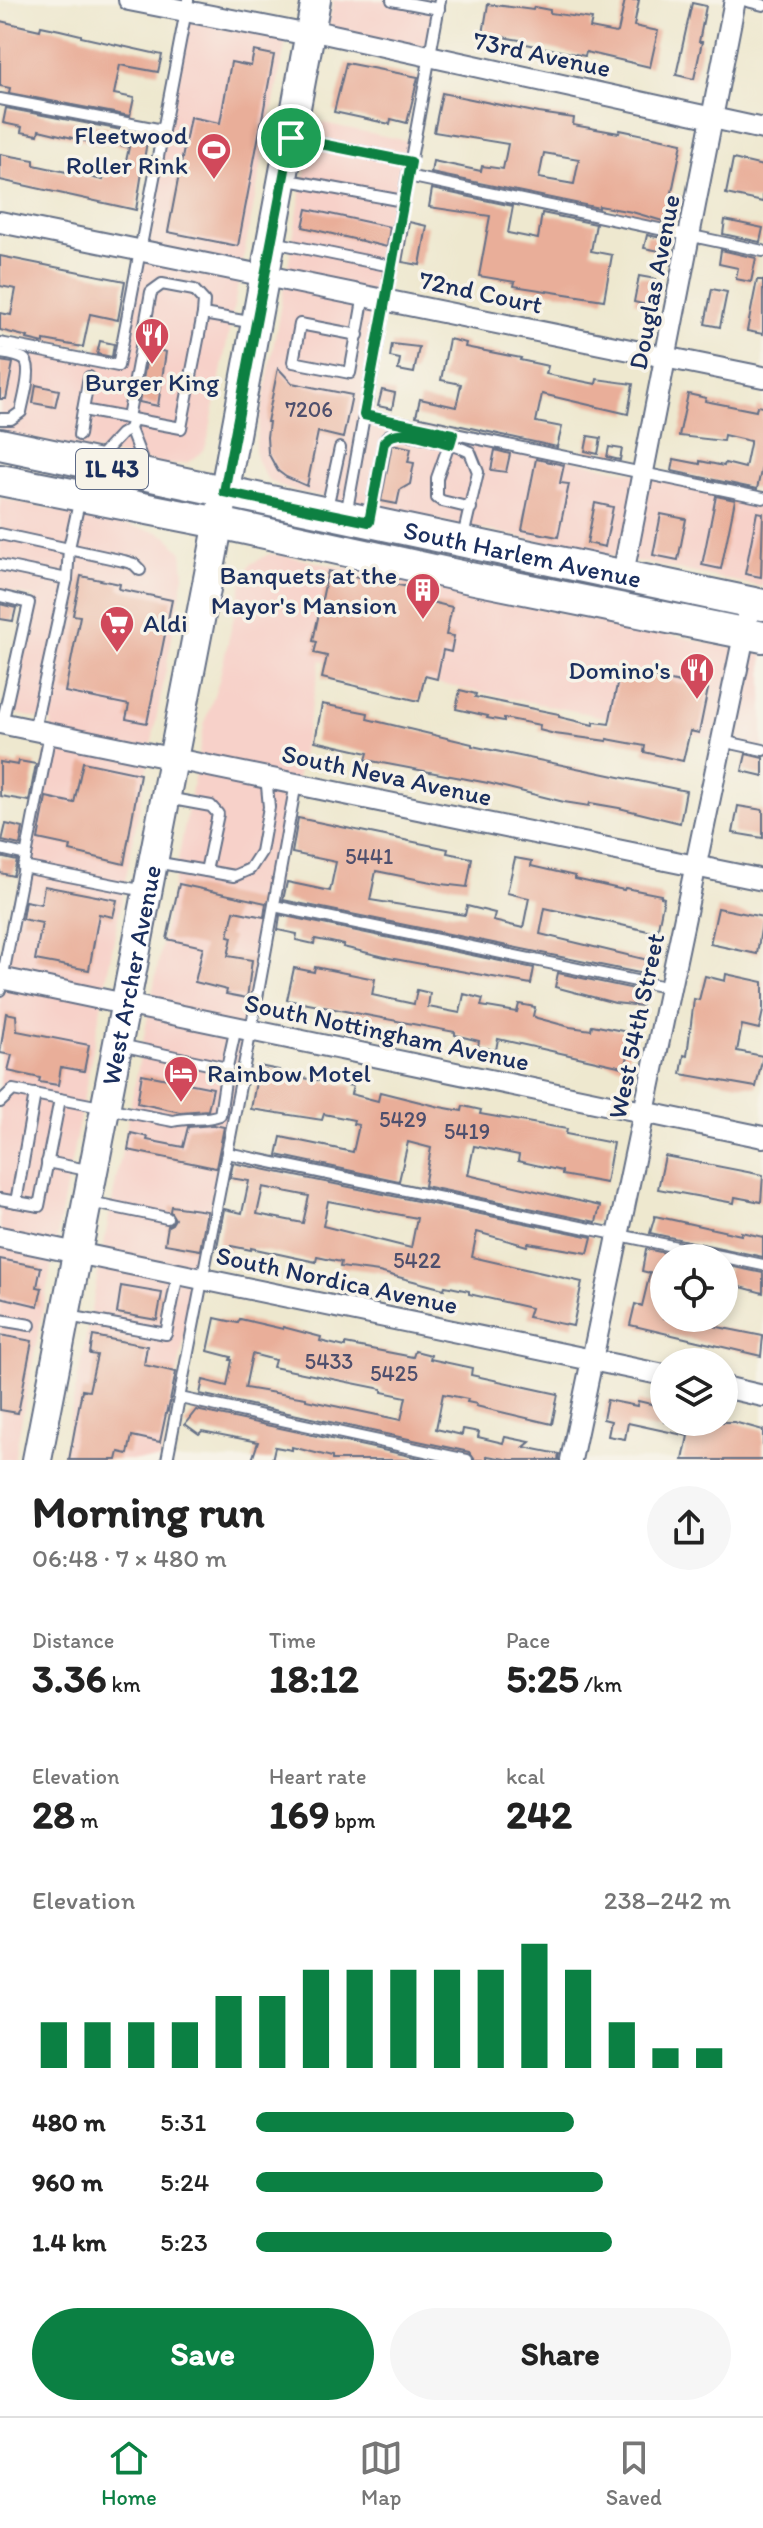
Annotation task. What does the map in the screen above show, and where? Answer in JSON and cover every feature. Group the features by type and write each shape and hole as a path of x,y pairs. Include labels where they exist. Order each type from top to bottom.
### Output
{"main road":[{"name":"West Archer Avenue","path":"37,1460 219,523 316,0"},
{"name":"South Harlem Avenue","path":"0,444 757,603"},
{"name":"South Harlem Avenue","path":"0,480 754,635"}],"street":[{"name":"73rd Avenue","path":"129,0 187,6 763,129"},
{"name":"Douglas Avenue","path":"623,574 735,0"},
{"name":"72nd Court","path":"0,222 763,377"},
{"name":"West 54th Street","path":"571,1460 722,741 754,635 757,603"},
{"name":"South Neva Avenue","path":"1,724 763,880"},
{"name":"South Nottingham Avenue","path":"1,982 125,1004 763,1137"},
{"name":"South Nordica Avenue","path":"0,1237 650,1372"},
{"path":"738,1390 763,1396"}],"lane":[{"path":"347,517 440,5 392,0"},
{"path":"743,0 763,5"},
{"path":"0,343 118,366 187,6"},
{"path":"0,99 163,130"},
{"path":"291,138 411,162"},
{"path":"408,176 763,251"},
{"path":"283,179 403,201"},
{"path":"271,241 391,266"},
{"path":"83,410 130,422 181,428 203,314 204,301 194,290 162,284 151,292 130,422 92,465"},
{"path":"358,335 300,324 293,362 350,373 358,335 364,295"},
{"path":"203,314 256,323"},
{"path":"0,353 24,359 29,372 21,412 11,419 0,419"},
{"path":"79,435 89,377"},
{"path":"364,415 451,439 470,452 478,472 462,541"},
{"path":"130,422 149,476"},
{"path":"347,517 384,442 397,433 451,439 763,498"},
{"path":"451,439 437,478 437,498 471,508"},
{"path":"340,448 347,517"},
{"path":"1,982 26,855 69,548 80,496"},
{"path":"0,534 134,564 140,570"},
{"path":"0,565 67,579"},
{"path":"0,596 29,603 1,724"},
{"path":"722,741 763,750"},
{"path":"153,862 223,875 241,875 257,862 261,852 269,807 267,786 262,776"},
{"path":"167,1460 227,1153 243,1029 274,906 296,783"},
{"path":"165,798 211,806 218,814 206,871"},
{"path":"0,849 26,855"},
{"path":"23,867 147,891"},
{"path":"274,906 670,988"},
{"path":"0,1102 13,1090 173,1121 188,1118 205,1120 220,1115 227,1068 243,1029"},
{"path":"118,1045 227,1068"},
{"path":"16,1202 35,1094"},
{"path":"0,1199 39,1206 60,1099"},
{"path":"227,1153 763,1265"},
{"path":"47,1162 94,1171"},
{"path":"88,1202 167,1218"},
{"path":"66,1315 166,1334 178,1274"},
{"path":"0,1320 30,1325"},
{"path":"180,1398 467,1460"}],"shaded area":[{"path":"333,0 441,0 431,58 327,36"},
{"path":"188,15 287,35 205,448 187,463 167,465 0,433 0,345 119,367"},
{"path":"314,121 412,142 364,416 763,500 763,587 286,489 268,480 256,459 255,447"},
{"path":"0,498 158,532 168,537 182,553 184,575 14,1460 0,1460 0,981 52,722 9,712 34,597 0,590"},
{"path":"269,554 763,654 763,749 321,660 160,1460 62,1460 205,721 218,684 244,574 251,564"}],"building":[{"path":"625,0 639,0 634,26 658,31 650,67 483,34 488,4 533,10 534,7 550,10 550,13 592,19 590,28 616,33"},
{"path":"692,3 706,6 694,79 676,75"},
{"path":"0,21 40,30 41,26 162,55 158,72 120,65 114,94 134,98 130,116 9,93 10,88 0,86"},
{"name":"Fleetwood Roller Rink","path":"254,51 274,55 238,246 168,232 190,117 220,123 231,62 251,66"},
{"path":"346,63 418,77 407,123 391,119 390,124 334,112"},
{"path":"442,93 574,118 573,125 619,133 620,130 682,143 666,222 632,212 431,173 433,161 481,171 482,166 503,169 508,144 434,132","holes":["544,153 579,159 574,184 539,178"]},
{"path":"6,108 148,135 136,210 0,180 0,154 34,160 34,165 103,180 105,168 124,171 129,147 103,142 102,145 39,130 38,135 21,132 22,127 3,123"},
{"path":"733,159 763,166 763,202 726,194"},
{"path":"432,189 513,206 508,233 538,239 542,213 596,224 591,251 612,255 604,300 514,286 515,282 479,276 490,216 429,207"},
{"path":"307,209 390,227 387,247 303,227"},
{"path":"725,220 763,228 760,242 723,234"},
{"path":"409,222 427,226 420,265 402,262"},
{"path":"647,235 662,238 660,251 644,248"},
{"path":"721,250 756,258 751,282 736,279 738,268 719,264"},
{"path":"0,256 125,281 118,320 90,314 83,347 44,340 44,343 0,330 0,313 11,315 16,289 0,286"},
{"path":"639,276 656,279 651,306 634,302"},
{"path":"757,280 763,280 763,334 747,331"},
{"path":"712,289 727,292 720,327 705,324"},
{"name":"Burger King","path":"151,334 160,336 157,350 166,352 158,406 139,402"},
{"path":"449,339 466,343 465,347 548,366 546,374 596,384 597,379 633,384 628,414 542,394 536,422 562,427 557,447 416,416 420,399 456,407 461,384 441,380"},
{"path":"100,341 114,344 112,357 97,354"},
{"path":"392,344 419,347 414,373 398,370 400,359 390,357"},
{"path":"0,361 13,363 6,399 0,399"},
{"path":"278,368 292,383 352,395 343,438 318,432 307,486 278,471 268,453 267,422"},
{"path":"36,385 59,390 55,407 33,403"},
{"path":"382,390 395,393 392,409 378,406"},
{"path":"688,394 706,398 705,401 756,411 757,406 763,407 763,462 757,489 672,471 674,459 724,466 725,463 745,468 750,444 750,441 724,435 723,441 679,436"},
{"path":"588,436 601,438 598,454 585,451"},
{"path":"392,444 411,448 408,462 414,463 410,484 400,490 397,504 381,501"},
{"path":"609,447 622,449 620,460 607,457"},
{"path":"495,450 510,454 506,472 491,470"},
{"path":"536,459 564,465 560,483 569,484 558,537 522,530"},
{"path":"716,496 735,500 721,569 702,565"},
{"path":"595,503 613,507 605,547 587,543"},
{"path":"757,512 763,513 761,577 745,574"},
{"path":"661,514 686,519 678,560 653,555"},
{"path":"328,571 434,592 431,602 452,607 446,635 454,636 451,652 443,650 437,679 425,676 419,701 322,678 327,656 314,653 317,642 313,641"},
{"name":"Aldi","path":"81,576 120,584 119,589 172,600 147,723 126,719 129,705 65,692 80,616 73,615"},
{"path":"0,604 16,608 13,621 0,619"},
{"path":"620,670 708,689 699,733 690,731 683,761 644,752 645,746 555,734 539,730 540,725 487,718 456,709 460,690 476,694 475,697 559,714 559,717 593,725 594,722 609,724"},
{"path":"322,704 368,713 367,719 472,746 686,791 680,823 619,808 564,802 488,783 366,760 368,753 315,741"},
{"path":"746,754 763,758 763,776 742,771"},
{"path":"19,761 36,764 29,801 0,796 0,762 18,765"},
{"path":"83,762 140,774 124,864 70,851 71,846 38,839 46,797 74,803"},
{"path":"738,806 763,810 763,838 733,833"},
{"path":"298,818 448,849 447,853 472,858 467,887 376,871 370,900 465,915 467,906 495,913 493,921 523,928 529,898 507,893 515,858 532,861 531,866 575,876 575,879 661,895 664,898 657,933 545,908 540,934 652,961 649,975 283,900 287,882 330,891 336,862 292,853"},
{"path":"6,824 23,828 20,845 2,841"},
{"path":"0,857 17,861 13,876 0,873"},
{"path":"179,884 266,903 264,917 234,911 228,936 232,937 228,956 252,960 247,998 195,982 203,947 167,939"},
{"path":"44,886 117,900 113,917 99,914 89,970 35,960 42,923 22,919 25,901 41,904"},
{"path":"718,908 763,917 757,954 710,944"},
{"path":"280,915 534,968 531,984 389,958 315,939 314,944 296,940 297,934 278,930"},
{"path":"315,967 375,979 372,995 414,1004 417,990 430,993 428,1007 460,1013 464,994 483,999 481,1006 517,1012 519,1004 535,1007 533,1016 570,1027 591,1030 592,1025 633,1033 626,1065 623,1067 498,1039 496,1050 478,1047 479,1041 455,1035 455,1032 287,1000 294,968 314,972"},
{"path":"558,973 644,991 642,1006 615,1003 555,987"},
{"path":"726,974 763,982 763,1011 759,1029 742,1025 737,1051 763,1056 756,1087 681,1074 684,1055 687,1056 694,999 699,1000 705,976 725,981"},
{"path":"6,1013 16,1015 17,1031 89,1045 84,1071 61,1067 58,1085 8,1071 12,1055 0,1053"},
{"path":"259,1066 279,1070 278,1074 353,1086 351,1094 378,1101 380,1092 462,1111 463,1106 481,1110 480,1114 567,1129 566,1134 613,1143 606,1183 562,1175 562,1171 518,1161 519,1155 474,1146 468,1175 600,1206 596,1222 424,1186 431,1148 408,1142 399,1181 277,1155 281,1137 353,1152 359,1125 353,1124 354,1120 324,1114 322,1120 251,1109"},
{"path":"142,1074 213,1088 208,1110 180,1112 137,1103"},
{"path":"188,1127 224,1127 216,1168 128,1150 131,1133 148,1137 147,1140 183,1147"},
{"path":"665,1156 763,1175 761,1202 735,1197 734,1203 658,1189"},
{"path":"233,1163 592,1237 588,1253 528,1243 527,1246 477,1232 472,1257 582,1282 573,1326 528,1317 531,1308 469,1294 469,1291 445,1286 444,1289 379,1272 340,1267 341,1262 317,1257 316,1262 251,1248 231,1246 230,1250 217,1247 224,1209 242,1213 249,1181 230,1178","holes":["263,1187 309,1196 303,1223 257,1214","328,1201 417,1218 411,1248 323,1226"]},
{"path":"171,1206 207,1211 200,1250 165,1244 168,1226 175,1219 170,1211"},
{"path":"655,1216 741,1235 741,1232 763,1237 763,1257 738,1252 738,1244 702,1244 650,1233"},
{"path":"646,1249 650,1250 650,1273 642,1271"},
{"path":"0,1259 41,1267 37,1287 42,1288 38,1306 0,1297"},
{"path":"738,1268 763,1273 763,1293 738,1286"},
{"path":"650,1273 650,1330 630,1325 635,1304 642,1306"},
{"path":"121,1286 162,1293 157,1320 117,1313"},
{"path":"215,1318 238,1323 240,1319 321,1337 320,1341 345,1347 345,1344 413,1357 415,1351 431,1355 430,1359 472,1368 471,1375 558,1394 552,1424 476,1406 467,1402 468,1399 443,1394 436,1429 462,1435 463,1429 479,1432 478,1437 503,1443 505,1437 530,1442 524,1447 559,1454 558,1460 511,1460 487,1456 487,1460 475,1460 469,1452 200,1394 203,1380 227,1386 232,1360 231,1357 208,1351","holes":["252,1354 275,1360 273,1367 382,1389 382,1392 406,1397 401,1420 306,1398 245,1388"]},
{"path":"738,1331 763,1336 761,1356 738,1351 738,1348 660,1332"},
{"path":"0,1335 32,1341 18,1413 0,1410"},
{"path":"93,1336 147,1346 144,1365 176,1372 160,1442 132,1436 128,1454 119,1452 117,1460 69,1460 82,1390 89,1391 97,1355 90,1354"},
{"path":"607,1400 637,1406 638,1401 650,1404 650,1428 628,1423 625,1439 608,1436 611,1421 603,1419"},
{"path":"196,1410 429,1460 332,1460 332,1457 292,1447 292,1450 275,1447 272,1460 252,1460 258,1442 202,1431 199,1434 185,1424"},
{"path":"738,1423 763,1430 763,1460 683,1460 688,1436 738,1436"}],"place":[{"name":"Fleetwood Roller Rink","path":"214,181"},
{"name":"Burger King","path":"152,366"},
{"name":"Banquets at the Mayor's Mansion","path":"423,621"},
{"name":"Aldi","path":"117,654"},
{"name":"Domino's","path":"697,701"},
{"name":"Rainbow Motel","path":"181,1104"}],"route":[{"path":"291,138 411,162 364,415 453,434 450,444 397,433 388,437 384,442 369,522 224,492 291,138"}]}
